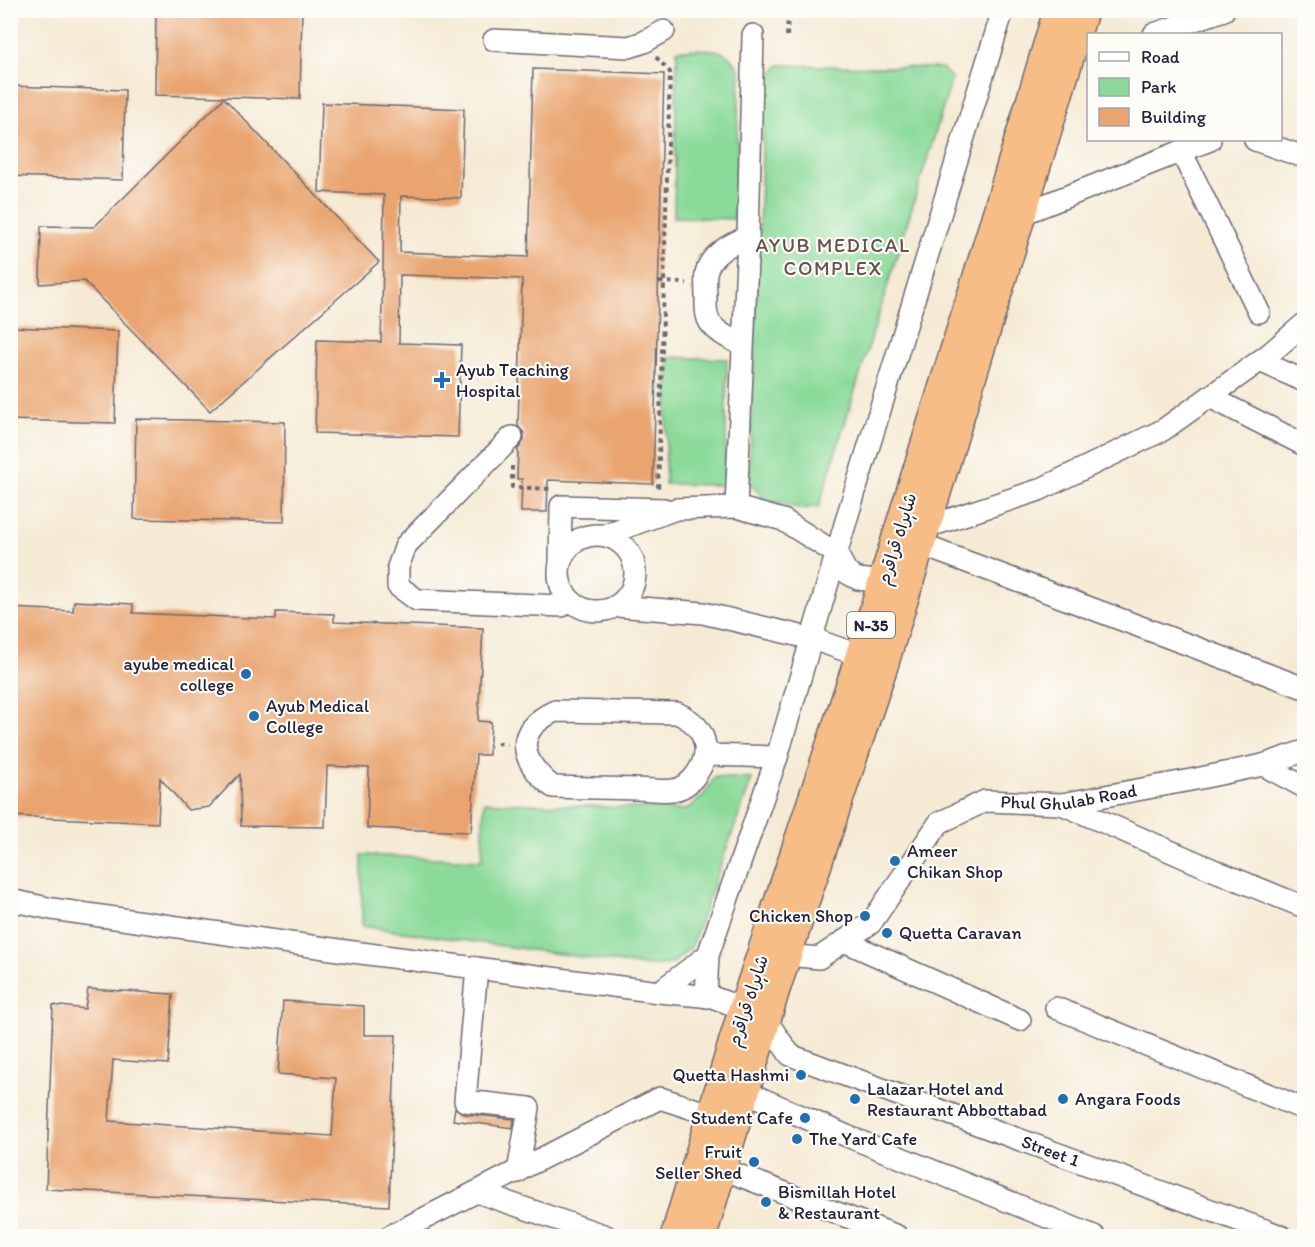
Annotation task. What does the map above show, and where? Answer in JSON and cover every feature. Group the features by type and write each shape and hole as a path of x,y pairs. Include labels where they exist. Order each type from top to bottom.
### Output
{"highway":[{"name":"شاہراہ قراقرم","path":"700,1236 744,1091 755,1015 861,656 992,236 1059,10"},
{"name":"شاہراہ قراقرم","path":"676,1236 712,1115 755,1015 788,955 883,664 1022,214 1078,61 1083,10"}],"street":[{"path":"706,997 708,955 777,757 848,514 1002,10"},
{"path":"1157,33 1224,10"},
{"path":"494,40 629,47 664,31"},
{"path":"736,507 748,237 753,35"},
{"path":"1022,214 1207,141"},
{"path":"1258,141 1301,156"},
{"path":"1181,151 1259,312"},
{"path":"742,345 720,333 709,322 705,311 706,271 713,259 734,242 748,237"},
{"path":"922,536 1039,490 1163,430 1260,361 1305,324"},
{"path":"1260,361 1305,381"},
{"path":"1210,397 1305,445"},
{"path":"512,437 406,545 398,567 398,586 417,600 562,606"},
{"path":"861,656 813,639 703,613 617,606 601,611 586,609 573,603 564,592 560,579 561,506 676,509 736,507 783,520 837,554 847,573 858,579 884,582"},
{"path":"560,565 565,552 575,541 604,535 676,509"},
{"path":"806,535 820,534 838,526 848,514"},
{"path":"604,535 619,541 629,551 635,565 635,581 629,595 617,606"},
{"path":"922,536 1305,688"},
{"path":"555,711 677,713 688,718 697,726 703,736 706,755 698,773 675,790 553,787 538,776 529,762 525,746 530,730 540,718 555,711"},
{"name":"Phul Ghulab Road","path":"788,955 819,958 871,923 939,824 985,801 1062,804 1263,765 1305,751"},
{"path":"706,755 777,757"},
{"path":"1263,765 1305,787"},
{"path":"1062,804 1305,907"},
{"path":"10,900 52,909 706,997 723,1000 755,1015"},
{"path":"844,941 1020,1020"},
{"path":"659,992 708,955"},
{"path":"477,968 465,1101 529,1108 518,1172"},
{"path":"1056,1008 1305,1109"},
{"name":"Street 1","path":"755,1015 790,1055 1281,1236"},
{"path":"744,1091 847,1136 1094,1236"},
{"path":"390,1236 660,1098 712,1115"},
{"path":"720,1168 897,1236"},
{"path":"477,1192 606,1236"}],"path":[{"path":"787,36 788,10"},
{"path":"644,42 670,72 662,282 658,491 648,491"},
{"path":"662,282 706,283"},
{"path":"512,437 512,487 554,489"}],"green space":[{"path":"705,49 721,52 734,62 740,71 734,219 674,217 677,50"},
{"path":"780,65 942,68 952,79 819,506 802,509 765,499 749,483 765,79"},
{"path":"668,357 727,359 725,485 665,484"},
{"path":"715,777 752,779 691,947 672,964 644,966 362,926 362,855 482,860 484,802 686,810 703,796"}],"building":[{"path":"156,10 302,10 300,99 155,95"},
{"path":"533,69 664,74 653,484 548,480 547,512 521,512 522,479 517,479 518,449 524,440 524,433 518,426 522,279 400,275 399,343 461,345 458,437 315,433 317,340 381,342 383,267 384,195 319,192 322,103 464,109 461,198 401,196 400,252 528,257"},
{"path":"10,86 125,90 123,180 10,176"},
{"path":"224,98 379,262 210,411 84,281 40,284 41,226 94,227"},
{"path":"10,327 118,331 115,423 10,420"},
{"path":"136,419 285,422 284,522 134,519"},
{"name":"Ayub Medical College","path":"74,601 133,604 133,613 276,619 276,612 334,614 334,622 483,628 478,721 491,722 489,755 476,755 471,832 367,828 369,768 327,766 325,827 241,826 240,774 209,807 188,810 160,778 158,823 10,816 10,608 73,611"},
{"path":"88,989 173,994 168,1064 113,1060 109,1121 332,1136 336,1078 278,1074 283,1001 364,1006 364,1035 396,1035 389,1206 46,1189 53,1005 85,1009"},
{"path":"455,1108 464,1114 514,1119 513,1128 453,1120"}],"place":[{"name":"Ayub Teaching Hospital","path":"442,380"},
{"name":"ayube medical college","path":"246,674"},
{"name":"Ayub Medical College","path":"254,716"},
{"name":"Ameer Chikan Shop","path":"895,861"},
{"name":"Chicken Shop","path":"865,916"},
{"name":"Quetta Caravan","path":"887,933"},
{"name":"Quetta Hashmi","path":"801,1075"},
{"name":"Lalazar Hotel and Restaurant Abbottabad","path":"855,1099"},
{"name":"Angara Foods","path":"1063,1099"},
{"name":"Student Cafe","path":"805,1118"},
{"name":"The Yard Cafe","path":"797,1139"},
{"name":"Fruit Seller Shed","path":"754,1162"},
{"name":"Bismillah Hotel & Restaurant","path":"766,1202"}],"district":[{"name":"AYUB MEDICAL COMPLEX","path":"833,256"}]}
